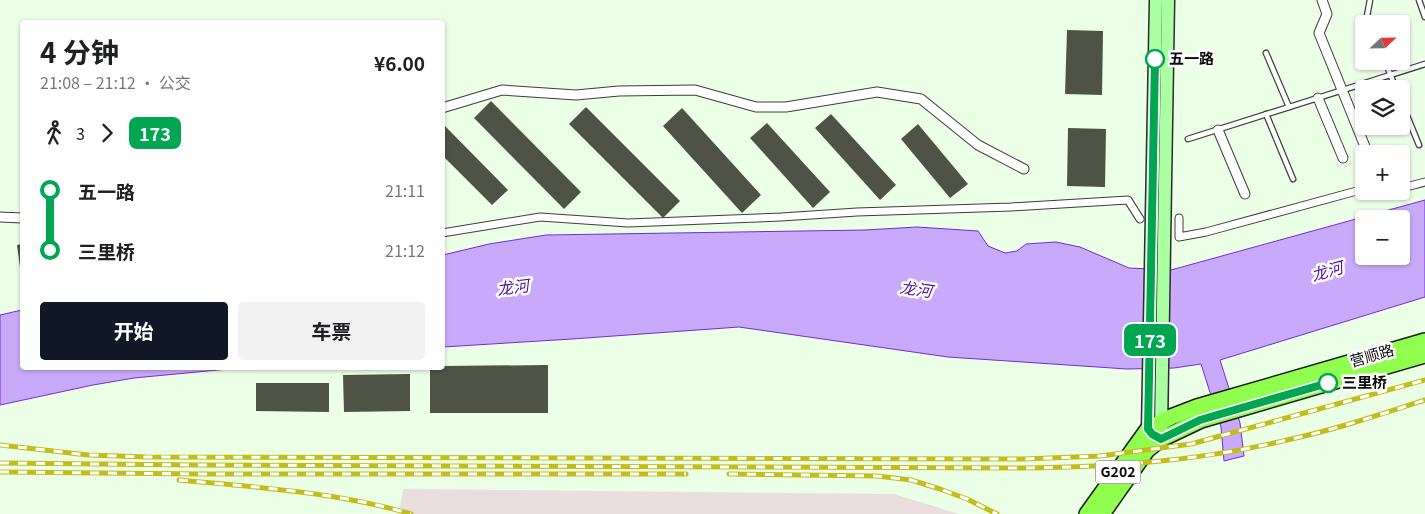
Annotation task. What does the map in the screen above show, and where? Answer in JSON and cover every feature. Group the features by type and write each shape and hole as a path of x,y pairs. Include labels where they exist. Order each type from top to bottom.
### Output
{"highway":[{"name":"营顺路","path":"1236,403 1425,341"},
{"name":"营顺路","path":"1155,425 1183,411 1213,409 1425,355"},
{"name":"营顺路","path":"1161,439 1213,409"},
{"path":"1155,425 1152,434 1161,439"},
{"name":"G202","path":"1087,514 1155,425"},
{"name":"G202","path":"1102,514 1147,450 1161,439"}],"main road":[{"path":"1156,0 1158,263"},
{"path":"1155,425 1158,263 1168,0"}],"street":[{"path":"1322,0 1327,14 1319,33 1364,145"},
{"path":"445,107 502,90 576,95 619,91 695,90 756,107 786,107 877,92 921,99 978,145 1024,169"},
{"path":"1318,98 1342,158"},
{"path":"1218,130 1245,194"},
{"path":"1410,186 1425,182"},
{"path":"1180,218 1179,237 1206,232 1355,191"},
{"path":"445,233 540,217 628,223 781,217 866,211 1011,208 1128,200 1140,219"},
{"path":"0,217 20,218"}],"lane":[{"path":"1367,15 1370,0"},
{"path":"1418,0 1425,17"},
{"path":"1266,53 1289,107"},
{"path":"1188,139 1425,64"},
{"path":"1389,70 1393,80"},
{"path":"1266,114 1293,179"},
{"path":"1410,123 1419,146"}],"shaded area":[{"path":"403,489 894,494 959,514 399,514"}],"water":[{"name":"龙河","path":"1425,200 1425,297 1220,360 1240,423 1244,456 1224,461 1221,427 1201,364 1174,368 1127,369 948,357 739,327 445,347 445,255 489,244 546,235 865,230 917,227 978,231 988,246 1005,253 1017,251 1026,244 1056,242 1080,247 1129,268 1171,270 1355,219 1355,265 1410,265 1410,210 1389,210"},
{"path":"20,310 20,370 218,370 134,378 0,405 0,315"}],"building":[{"path":"1067,30 1103,31 1102,95 1065,94"},
{"path":"491,101 581,192 564,209 474,118"},
{"path":"586,107 680,201 663,218 569,124"},
{"path":"682,108 761,195 742,213 663,126"},
{"path":"831,114 896,185 880,200 815,128"},
{"path":"767,123 830,192 813,208 750,138"},
{"path":"918,124 968,184 950,198 901,139"},
{"path":"445,126 508,190 492,205 445,158"},
{"path":"1068,128 1106,129 1105,187 1067,186"},
{"path":"20,244 20,268 17,245"},
{"path":"548,365 548,413 430,413 430,370 445,370 445,366"},
{"path":"410,374 410,411 344,412 343,375"},
{"path":"256,383 329,383 329,412 256,411"}],"railway":[{"path":"0,445 88,455 147,457 1024,459 1100,456 1191,444 1425,380"},
{"path":"0,463 1023,468 1090,466 1156,462 1254,447 1339,427 1425,400"},
{"path":"0,472 686,474"},
{"path":"729,474 877,476 911,480 967,499 997,514"},
{"path":"179,480 325,495 411,514"}],"bus line":[{"name":"173","path":"1155,59 1148,429 1152,434 1161,439 1200,420 1328,383"}],"place":[{"name":"五一路","path":"1155,59"},
{"name":"三里桥","path":"1328,383"}]}
